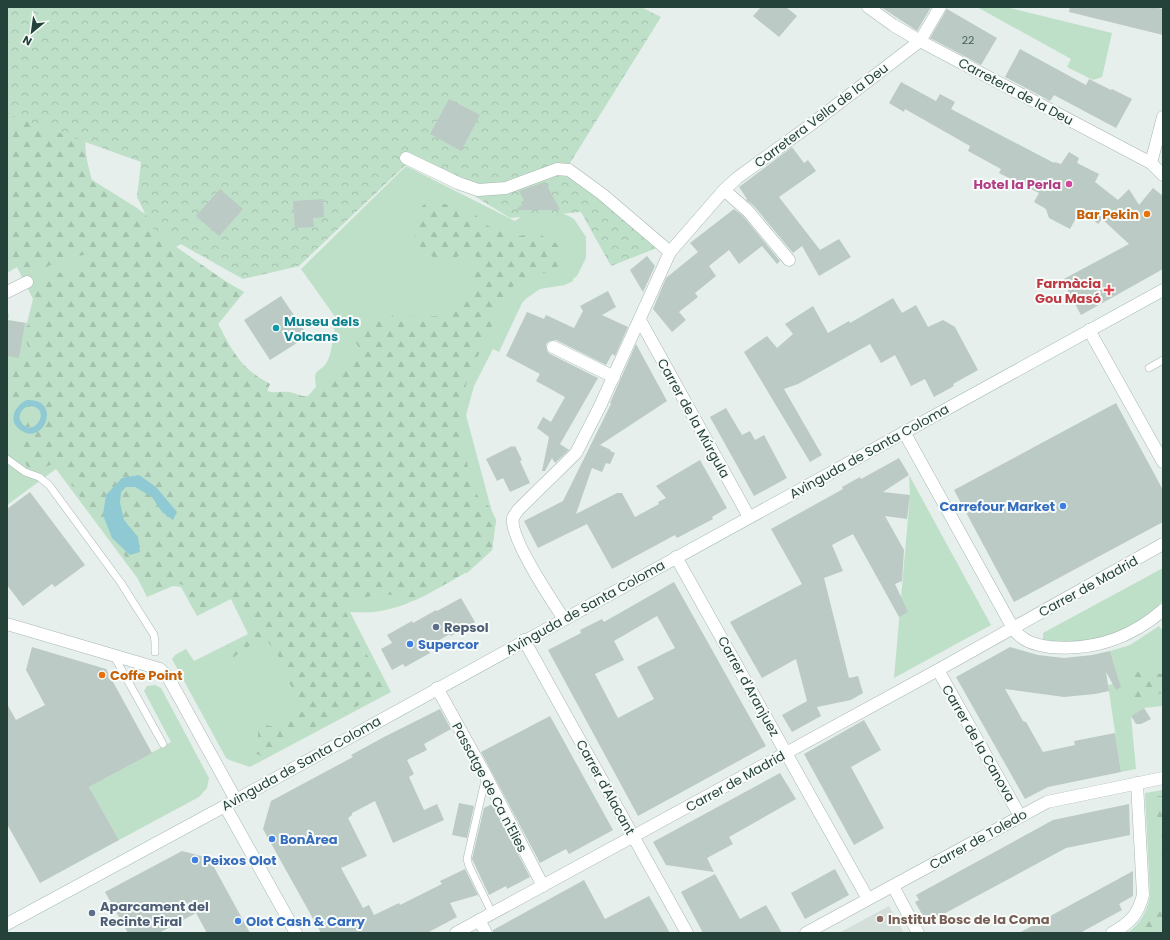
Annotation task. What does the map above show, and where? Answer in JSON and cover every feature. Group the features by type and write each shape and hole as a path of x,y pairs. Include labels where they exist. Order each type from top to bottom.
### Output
{"street":[{"name":"Carretera de la Deu","path":"868,7 893,25 920,41 1151,163 1163,175"},
{"path":"920,41 940,7"},
{"name":"Carretera Vella de la Deu","path":"564,619 523,552 515,531 513,519 518,510 576,453 614,376 670,252 724,190 737,178 809,126 920,41"},
{"path":"1151,163 1163,117"},
{"path":"406,158 458,183 478,190 506,188 557,170 569,170 602,194 670,252"},
{"path":"724,190 745,207 789,260"},
{"path":"7,292 27,282"},
{"name":"Avinguda de Santa Coloma","path":"7,924 236,800 524,640 1163,290"},
{"name":"Carrer de la Múrgula","path":"640,320 749,517"},
{"path":"1089,330 1163,462"},
{"path":"553,347 614,376"},
{"path":"904,432 1016,634 1029,642 1041,646 1072,648 1087,646 1114,640 1150,620 1163,610"},
{"name":"Carrer de Madrid","path":"456,933 938,670 1163,544"},
{"name":"Carrer d'Aranjuez","path":"676,557 868,899"},
{"path":"10,627 160,669 164,672 236,800"},
{"name":"Carrer d'Alacant","path":"524,640 687,933"},
{"name":"Carrer de la Canova","path":"938,670 1020,816"},
{"name":"Passatge de Ca n'Elies","path":"437,688 486,776 542,886"},
{"name":"Carrer de Toledo","path":"806,933 1047,802 1163,778"},
{"path":"1112,933 1129,922 1140,906 1143,896 1137,783"},
{"path":"224,806 296,933"},
{"path":"893,886 918,933"},
{"path":"479,920 486,933"}],"lane":[{"path":"1149,368 1163,360"},
{"path":"7,459 25,472 39,476 49,485 125,590 154,635 155,652"},
{"path":"114,656 163,744"},
{"path":"486,776 467,859 492,913"}],"shaded area":[{"name":"Institut Bosc de la Coma","path":"889,906 904,933 839,933"}],"green space":[{"path":"7,7 86,125 86,153 92,180 183,238 180,244 176,247 225,281 244,292 218,324 233,351 244,365 251,372 270,384 267,391 289,392 308,396 322,380 348,370 354,359 361,357 363,353 353,339 358,322 389,319 395,313 411,317 448,316 453,311 463,298 475,277 477,260 473,250 468,250 449,262 433,257 415,242 414,218 419,209 431,200 472,212 488,226 519,236 537,233 565,250 561,264 551,271 518,280 507,294 469,375 462,399 462,440 473,489 482,502 490,507 496,520 492,550 467,573 422,597 413,598 378,593 353,603 352,607 345,611 364,644 362,647 387,688 385,691 321,726 303,729 287,744 264,757 252,752 258,741 258,731 265,725 275,727 284,718 293,720 303,704 289,683 276,651 266,640 255,642 234,657 222,656 223,649 249,635 252,623 240,612 232,597 199,612 196,609 200,602 189,597 185,586 178,583 148,591 120,549 115,531 97,520 71,484 83,469 73,467 64,471 53,464 33,472 24,461 21,448 23,433 26,426 29,420 43,420 40,410 23,420 7,406 7,359 12,362 30,352 22,330 31,323 37,304 31,283 90,262 93,257 89,254 73,257 69,262 58,261 28,277 23,268 7,259"},
{"path":"7,7 641,7 661,17 570,163 660,239 657,248 611,266 581,212 510,218 413,158 299,266 243,279 152,228 137,197 141,162 7,114"},
{"path":"977,7 1006,7 1112,33 1102,77 1093,80 1067,67 1071,59"},
{"path":"7,115 92,180 137,208 180,244 176,247 225,281 244,292 218,324 233,351 244,365 251,372 270,384 267,391 270,392 289,392 302,397 310,395 316,387 315,375 317,371 325,365 329,358 332,346 332,334 335,331 332,326 338,321 301,269 406,166 515,221 531,210 557,210 574,219 586,237 586,258 577,276 573,279 573,281 565,285 540,289 522,303 499,352 493,349 474,386 466,415 492,512 496,520 492,550 467,573 422,597 387,610 374,612 350,612 391,692 250,767 226,758 172,659 175,655 186,649 194,661 248,634 231,599 197,616 181,587 173,586 147,597 138,579 56,469 7,505 7,314 9,314 8,320 27,323 33,299 17,267 7,273"},
{"path":"909,475 991,625 894,678 910,495"},
{"path":"1163,568 1163,601 1137,622 1108,636 1093,639 1077,642 1043,640 1043,633"},
{"path":"1159,626 1163,631 1163,706 1144,708 1131,716 1136,769 1121,772 1108,685 1117,683 1119,680 1110,651 1130,645"},
{"path":"1141,671 1163,674 1163,693 1133,698 1131,691 1132,679 1135,672"},
{"path":"155,685 161,688 209,778 207,788 199,797 119,840 89,787 171,742 144,691 147,686"},
{"path":"1163,790 1163,933 1127,933 1136,926 1143,917 1150,895 1145,793"},
{"path":"1157,796 1163,796 1163,858 1159,848 1162,833 1161,828 1153,810"},
{"path":"1163,873 1163,933 1140,933 1161,899 1161,879"}],"water":[{"path":"27,400 38,401 44,406 47,414 46,421 42,428 36,433 28,433 19,429 14,421 14,413 23,402","holes":["28,406 36,407 40,411 41,416 39,421 31,428 26,427 21,422 21,412"]},
{"path":"139,475 156,487 177,512 173,520 162,512 152,497 135,487 126,487 121,492 120,503 124,520 138,537 140,552 130,555 112,538 103,515 106,495 122,478"}],"building":[{"path":"761,7 786,7 797,16 779,37 753,16"},
{"path":"881,7 931,7 917,31"},
{"path":"1070,7 1153,7 1163,9 1163,35 1069,12"},
{"path":"947,9 997,38 981,65 930,38"},
{"path":"1020,49 1086,85 1089,79 1132,99 1116,128 1054,95 1050,101 1005,77"},
{"path":"901,82 936,101 940,94 955,102 951,109 1054,163 1061,164 1069,152 1079,158 1077,163 1099,174 1095,182 1118,200 1129,189 1139,205 1153,188 1163,196 1163,269 1081,315 1062,280 1129,244 1102,219 1098,224 1081,209 1070,229 1049,218 1046,209 1034,202 1039,193 999,173 1001,169 968,151 970,146 905,109 904,112 889,103"},
{"path":"449,99 480,115 461,151 430,134"},
{"path":"792,147 804,163 808,160 816,171 779,197 820,250 839,239 851,257 819,276 802,246 793,253 754,206 746,200 747,199 739,187"},
{"path":"545,182 560,210 516,210 525,202 519,191"},
{"path":"220,189 243,209 219,236 196,216"},
{"path":"323,199 324,217 313,218 314,227 295,228 293,201"},
{"path":"734,209 743,216 780,261 777,264 762,246 739,264 729,250 709,266 716,276 695,293 698,297 679,312 686,320 672,332 653,309 666,278 698,252 690,243"},
{"path":"647,256 655,266 643,292 630,270"},
{"path":"608,291 616,307 602,315 628,327 615,356 612,354 606,365 556,340 549,341 546,344 547,351 550,354 598,378 560,444 569,450 555,463 552,458 545,471 542,471 549,437 537,428 543,417 551,422 565,397 536,381 540,374 506,356 527,312 544,319 546,315 574,328 583,311 580,306"},
{"name":"Museu dels Volcans","path":"281,296 308,336 270,360 244,320"},
{"path":"893,298 902,313 916,305 928,327 943,320 955,327 978,370 934,397 925,379 911,386 895,355 881,363 870,344 798,384 784,389 822,455 810,462 744,352 767,336 777,348 793,334 785,324 813,306 828,333 849,321 850,323"},
{"path":"7,320 25,323 19,358 7,356"},
{"path":"636,344 667,401 600,445 615,453 610,464 606,463 602,472 592,468 576,514 617,493 622,493 635,517 659,504 658,502 666,498 656,486 700,460 727,508 712,517 713,519 677,538 675,535 612,569 587,524 538,548 524,521 563,501 611,404 610,403"},
{"name":"Carrefour Market","path":"1116,403 1163,490 1163,522 1014,602 954,490"},
{"path":"726,408 742,435 750,431 755,440 764,435 787,478 754,496 710,417"},
{"path":"512,446 515,446 522,460 520,461 530,483 510,492 503,478 497,481 486,459"},
{"path":"899,458 909,475 883,492 910,495 907,519 885,516 904,550 902,581 895,584 908,612 899,617 853,534 832,545 843,571 824,578 849,678 858,676 863,693 851,700 817,707 821,716 792,732 782,715 807,701 796,659 762,678 730,622 802,584 771,529 843,489 842,487 860,477 861,479"},
{"path":"30,492 85,565 55,587 52,584 23,606 7,585 7,509"},
{"path":"674,582 766,746 638,816 548,650 581,633 580,630 602,619 604,622","holes":["657,616 675,648 637,667 654,699 618,718 595,674 624,660 614,641"]},
{"path":"461,598 475,622 451,636 450,634 427,647 430,653 405,667 403,664 392,670 381,649 392,643 387,635 412,621 413,623"},
{"path":"32,647 106,669 152,753 89,787 119,840 40,883 7,824 7,704 16,720 45,705 26,670"},
{"path":"1010,647 1038,655 1064,658 1092,655 1110,651 1121,687 1116,690 1106,672 1109,691 1095,694 1064,697 1005,689 1043,752 1075,745 1074,741 1115,733 1121,772 1048,787 1025,799 956,677"},
{"path":"1144,708 1151,719 1141,724 1136,724 1131,716"},
{"path":"440,709 451,729 424,744 427,750 407,760 414,774 409,777 424,810 437,804 444,820 393,843 375,801 352,813 352,815 348,818 367,856 341,868 363,908 369,905 374,915 399,903 400,905 442,884 440,881 465,869 478,895 450,903 457,917 427,933 321,933 263,829 271,801 353,757 351,755 384,737"},
{"path":"550,716 613,830 569,854 566,849 540,863 481,752"},
{"path":"864,720 881,750 851,767 884,828 854,845 804,754"},
{"path":"780,773 796,799 729,837 733,844 707,858 714,872 666,865 653,842"},
{"path":"459,803 474,806 467,838 452,835"},
{"path":"492,804 530,877 507,889 506,886 489,895 472,859 484,808"},
{"path":"1129,804 1130,835 1066,848 927,923 915,902 919,900 916,895 1053,820"},
{"path":"182,851 209,858 250,933 207,933 196,913 159,933 128,933 105,892"},
{"path":"835,869 849,895 805,919 791,893"},
{"path":"1133,871 1133,896 1119,904 1122,910 1080,933 1019,933"},
{"path":"715,874 740,919 766,905 782,933 703,933 681,892"},
{"path":"584,880 605,919 649,896 670,933 493,933 493,930"}],"place":[{"name":"Hotel la Perla","path":"1069,184"},
{"name":"Bar Pekin","path":"1147,214"},
{"name":"Farmàcia Gou Masó","path":"1109,290"},
{"name":"Museu dels Volcans","path":"276,328"},
{"name":"Carrefour Market","path":"1063,506"},
{"name":"Repsol","path":"436,627"},
{"name":"Supercor","path":"410,644"},
{"name":"Coffe Point","path":"102,675"},
{"name":"BonÀrea","path":"272,839"},
{"name":"Peixos Olot","path":"195,860"},
{"name":"Aparcament del Recinte Firal","path":"92,913"},
{"name":"Institut Bosc de la Coma","path":"880,919"},
{"name":"Olot Cash & Carry","path":"238,921"}]}
